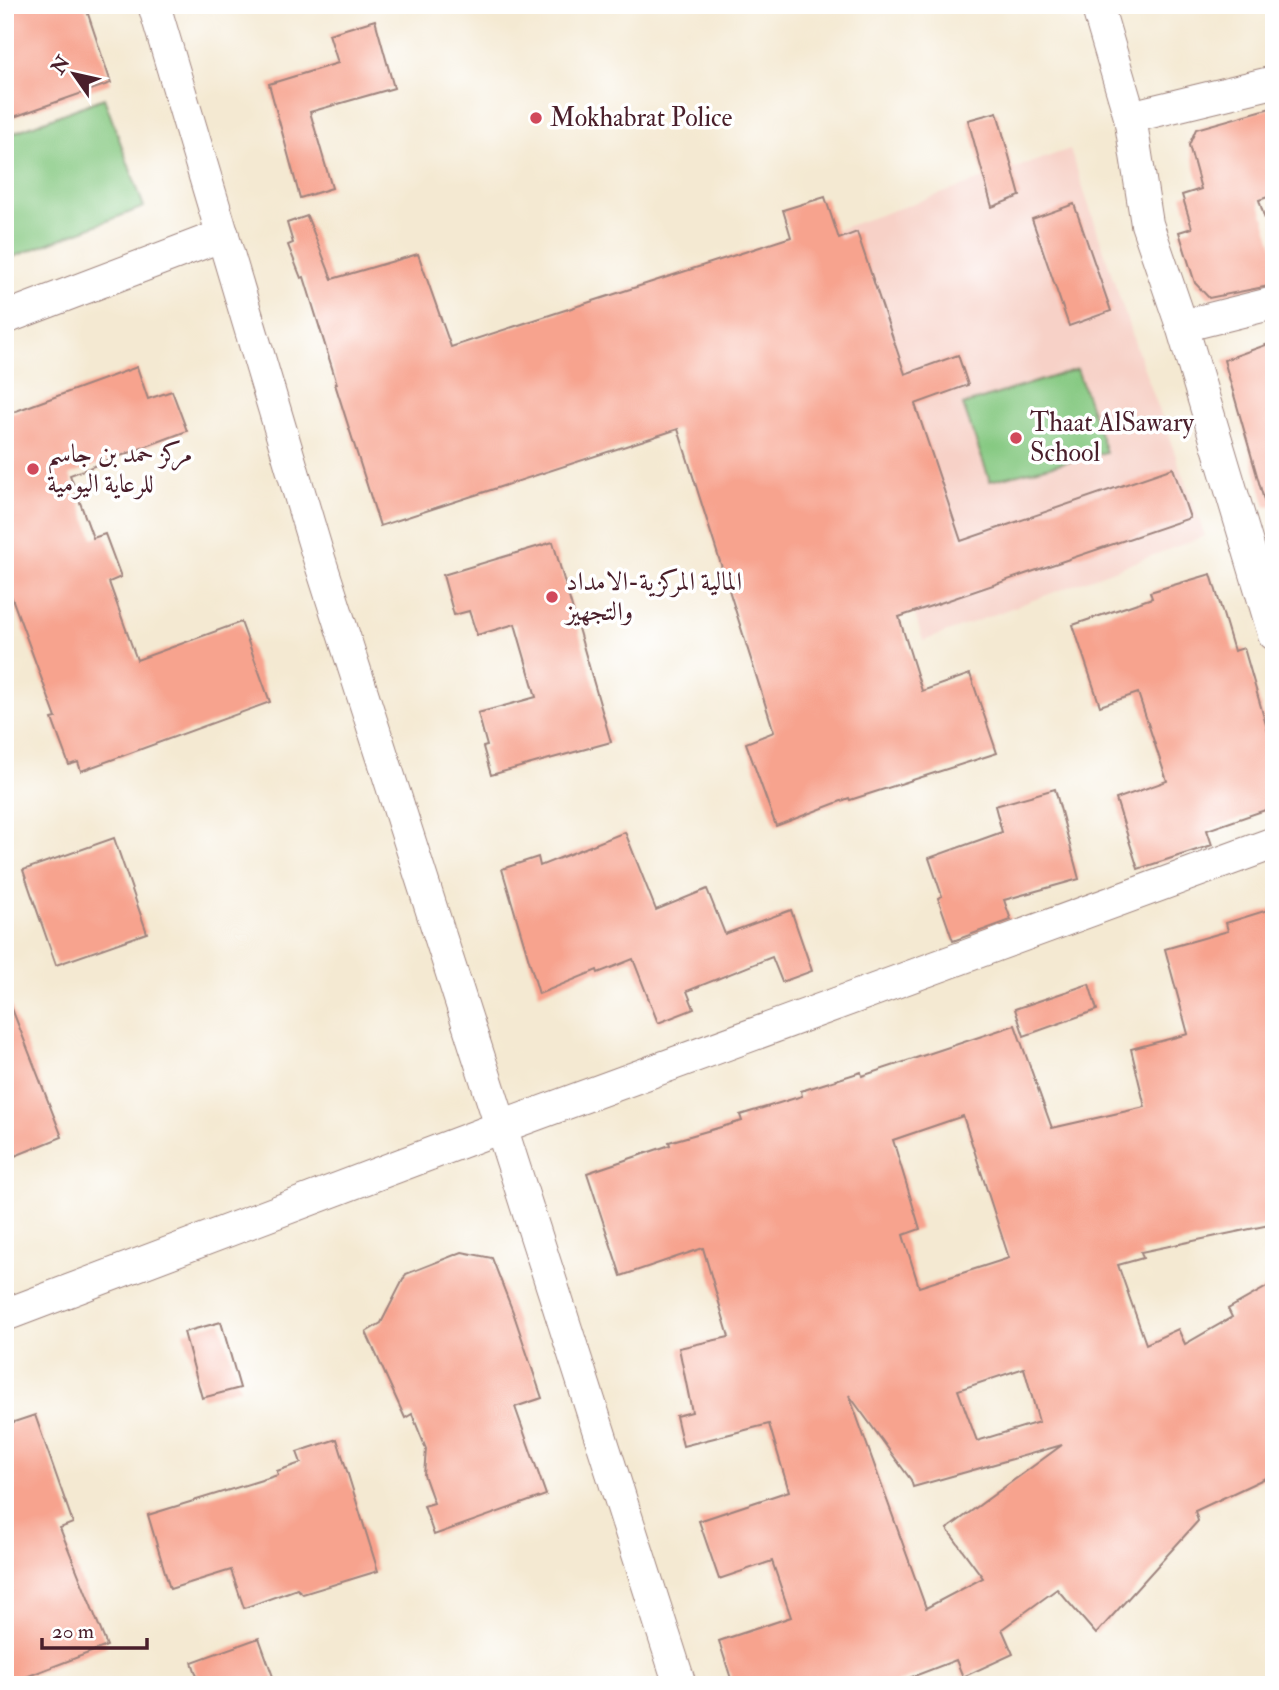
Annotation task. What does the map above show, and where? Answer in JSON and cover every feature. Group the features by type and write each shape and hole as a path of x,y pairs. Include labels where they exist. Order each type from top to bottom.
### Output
{"street":[{"path":"154,5 316,549 680,1685"},
{"path":"1097,5 1130,117 1147,224 1182,326 1274,634"},
{"path":"1130,117 1274,82"},
{"path":"5,318 223,235"},
{"path":"1182,326 1274,303"},
{"path":"5,1315 501,1127 1274,843"}],"shaded area":[{"name":"Thaat AlSawary School","path":"1070,149 1134,341 1205,536 923,641 802,242"}],"green space":[{"path":"104,98 144,207 5,260 5,136"},
{"path":"1077,369 1106,452 990,481 963,405"}],"building":[{"path":"5,5 85,5 111,83 5,120"},
{"path":"375,20 394,88 310,112 332,188 300,198 269,84 338,63 329,34"},
{"path":"1274,107 1274,195 1259,200 1274,249 1274,285 1209,298 1195,283 1179,232 1192,228 1182,195 1201,189 1189,145 1196,129"},
{"path":"997,112 1020,196 992,207 968,120"},
{"path":"825,197 839,239 857,232 905,374 958,355 968,385 915,404 961,541 1173,468 1190,518 899,617 922,691 970,674 997,753 850,800 849,798 776,826 746,743 774,732 678,429 380,526 304,277 301,278 288,245 293,243 287,223 307,216 332,279 418,254 451,347 791,237 783,210"},
{"path":"1074,204 1111,311 1069,326 1032,219"},
{"path":"1274,342 1274,505 1266,507 1224,360"},
{"path":"137,367 148,399 172,391 187,431 70,475 93,538 105,534 121,577 109,582 137,660 241,622 270,702 81,771 78,762 69,765 52,719 56,718 5,579 5,415"},
{"path":"553,542 611,742 491,775 478,713 536,697 515,624 477,635 469,611 454,615 443,575"},
{"path":"1211,574 1234,651 1244,648 1269,735 1274,733 1274,807 1207,830 1212,845 1138,869 1116,799 1167,781 1138,693 1100,706 1073,625 1152,598 1150,592"},
{"path":"1055,789 1079,879 1004,900 1011,920 953,941 938,898 942,896 929,858 1002,832 995,806"},
{"path":"625,832 656,910 707,889 725,934 791,910 812,971 782,982 772,957 687,991 694,1009 658,1023 633,959 598,973 597,970 539,994 502,869 538,857 540,866"},
{"path":"114,838 147,933 56,965 23,870"},
{"path":"1274,908 1274,1224 1141,1252 1143,1258 1118,1265 1146,1344 1178,1329 1185,1344 1232,1317 1228,1309 1274,1283 1274,1474 1195,1511 1198,1521 1096,1634 1057,1589 1002,1629 1013,1654 963,1677 956,1660 891,1685 733,1685 719,1641 791,1617 772,1561 719,1579 699,1521 789,1491 769,1424 683,1446 676,1416 692,1412 679,1348 729,1337 703,1248 621,1276 587,1173 670,1145 669,1142 742,1121 740,1115 802,1096 801,1091 861,1072 862,1076 1015,1025 1052,1128 1145,1107 1131,1049 1188,1034 1165,949 1228,931 1226,923","holes":["963,1116 1009,1258 919,1287 903,1235 920,1229 893,1140","1024,1368 1039,1422 977,1441 958,1390","849,1395 911,1480 913,1487 1062,1445 947,1529 983,1578 926,1608"]},
{"path":"1089,984 1097,1010 1024,1036 1015,1009"},
{"path":"7,996 62,1137 5,1160 5,997"},
{"path":"462,1252 492,1258 513,1312 542,1398 515,1407 546,1495 434,1535 424,1506 434,1503 424,1475 426,1449 412,1414 405,1418 366,1332 381,1323 406,1274"},
{"path":"221,1322 240,1388 202,1398 184,1332"},
{"path":"35,1415 73,1523 60,1528 107,1646 5,1685 5,1425"},
{"path":"337,1439 378,1571 303,1594 297,1589 244,1608 231,1570 170,1589 148,1515 278,1475 277,1471 301,1463 297,1452"},
{"path":"259,1638 276,1685 200,1685 192,1662"}],"place":[{"name":"Mokhabrat Police","path":"536,118"},
{"name":"Thaat AlSawary School","path":"1016,438"},
{"name":"مركز حمد بن جاسم للرعاية اليومية","path":"33,469"},
{"name":"المالية المركزية-الامداد والتجهيز","path":"552,597"}]}
